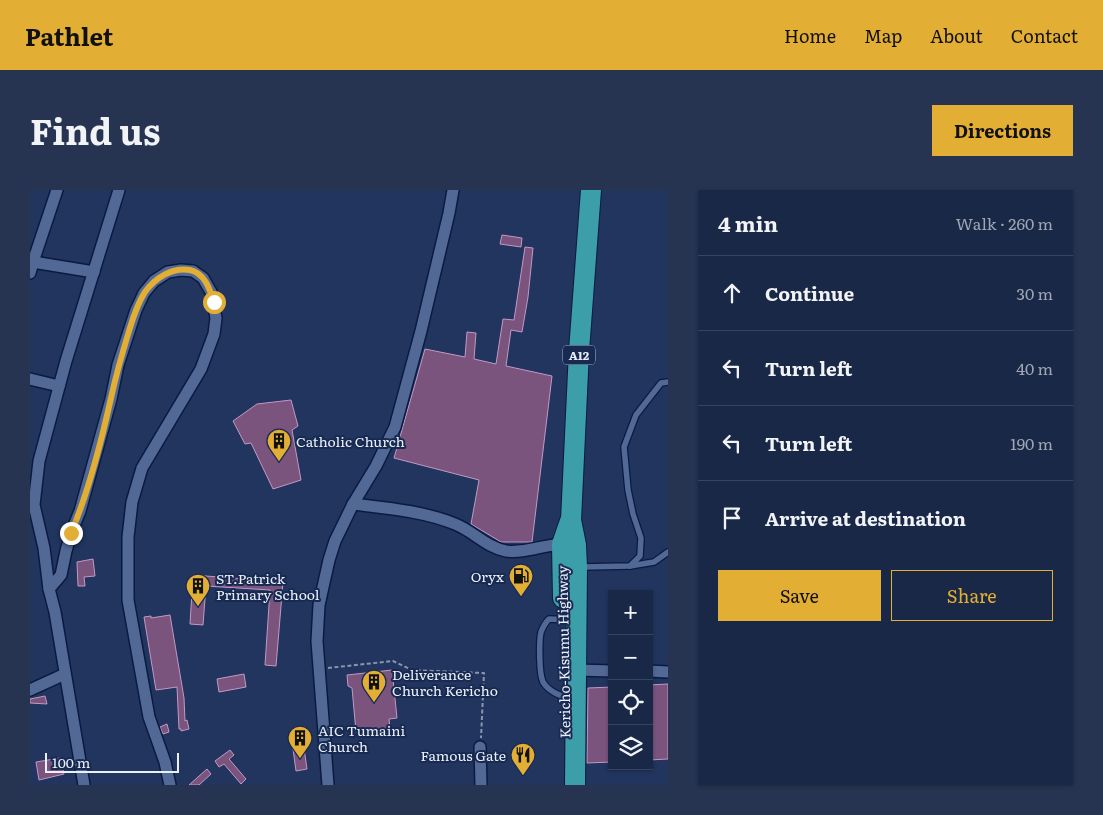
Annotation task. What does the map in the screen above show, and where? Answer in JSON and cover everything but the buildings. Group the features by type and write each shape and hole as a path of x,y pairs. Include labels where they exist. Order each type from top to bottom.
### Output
{"highway":[{"name":"Kericho-Kisumu Highway","path":"575,785 570,698 569,544 579,350 591,190"},
{"name":"Kericho-Kisumu Highway","path":"564,785 570,698 576,670 569,620 577,567 569,544"}],"street":[{"path":"57,190 32,268 94,272"},
{"path":"84,785 49,589 44,548 32,504 39,462 59,386 119,190"},
{"path":"328,785 316,641 319,605 335,541 395,427 421,330 453,190"},
{"path":"49,589 61,575 71,533 80,511 111,399 118,365 136,310 144,293 154,281 168,272 193,271 203,278 211,292 216,318 214,334 201,369 142,468 132,502 128,537 128,600 150,717 165,762 170,785"},
{"path":"30,378 59,386"},
{"path":"353,504 432,516 458,525 487,544 506,551 569,544"},
{"path":"576,670 608,671"},
{"path":"653,672 668,672"},
{"path":"30,690 65,674"},
{"path":"480,747 481,785"}],"lane":[{"path":"630,566 640,556 642,538 633,514 628,490 624,448 636,415 661,383 668,382"},
{"path":"577,567 630,566 654,562 668,552"}],"path":[{"path":"318,669 393,661 412,670 484,674 480,747"}],"place":[{"name":"Catholic Church","path":"279,462"},
{"name":"Oryx","path":"521,597"},
{"name":"ST.Patrick Primary School","path":"198,607"},
{"name":"Deliverance Church Kericho","path":"374,703"},
{"name":"AIC Tumaini Church","path":"300,759"},
{"name":"Famous Gate","path":"523,776"}],"route":[{"path":"71,533 87,488 111,399 118,365 136,310 144,293 154,281 168,272 189,270 196,272 203,278 214,302"}]}
